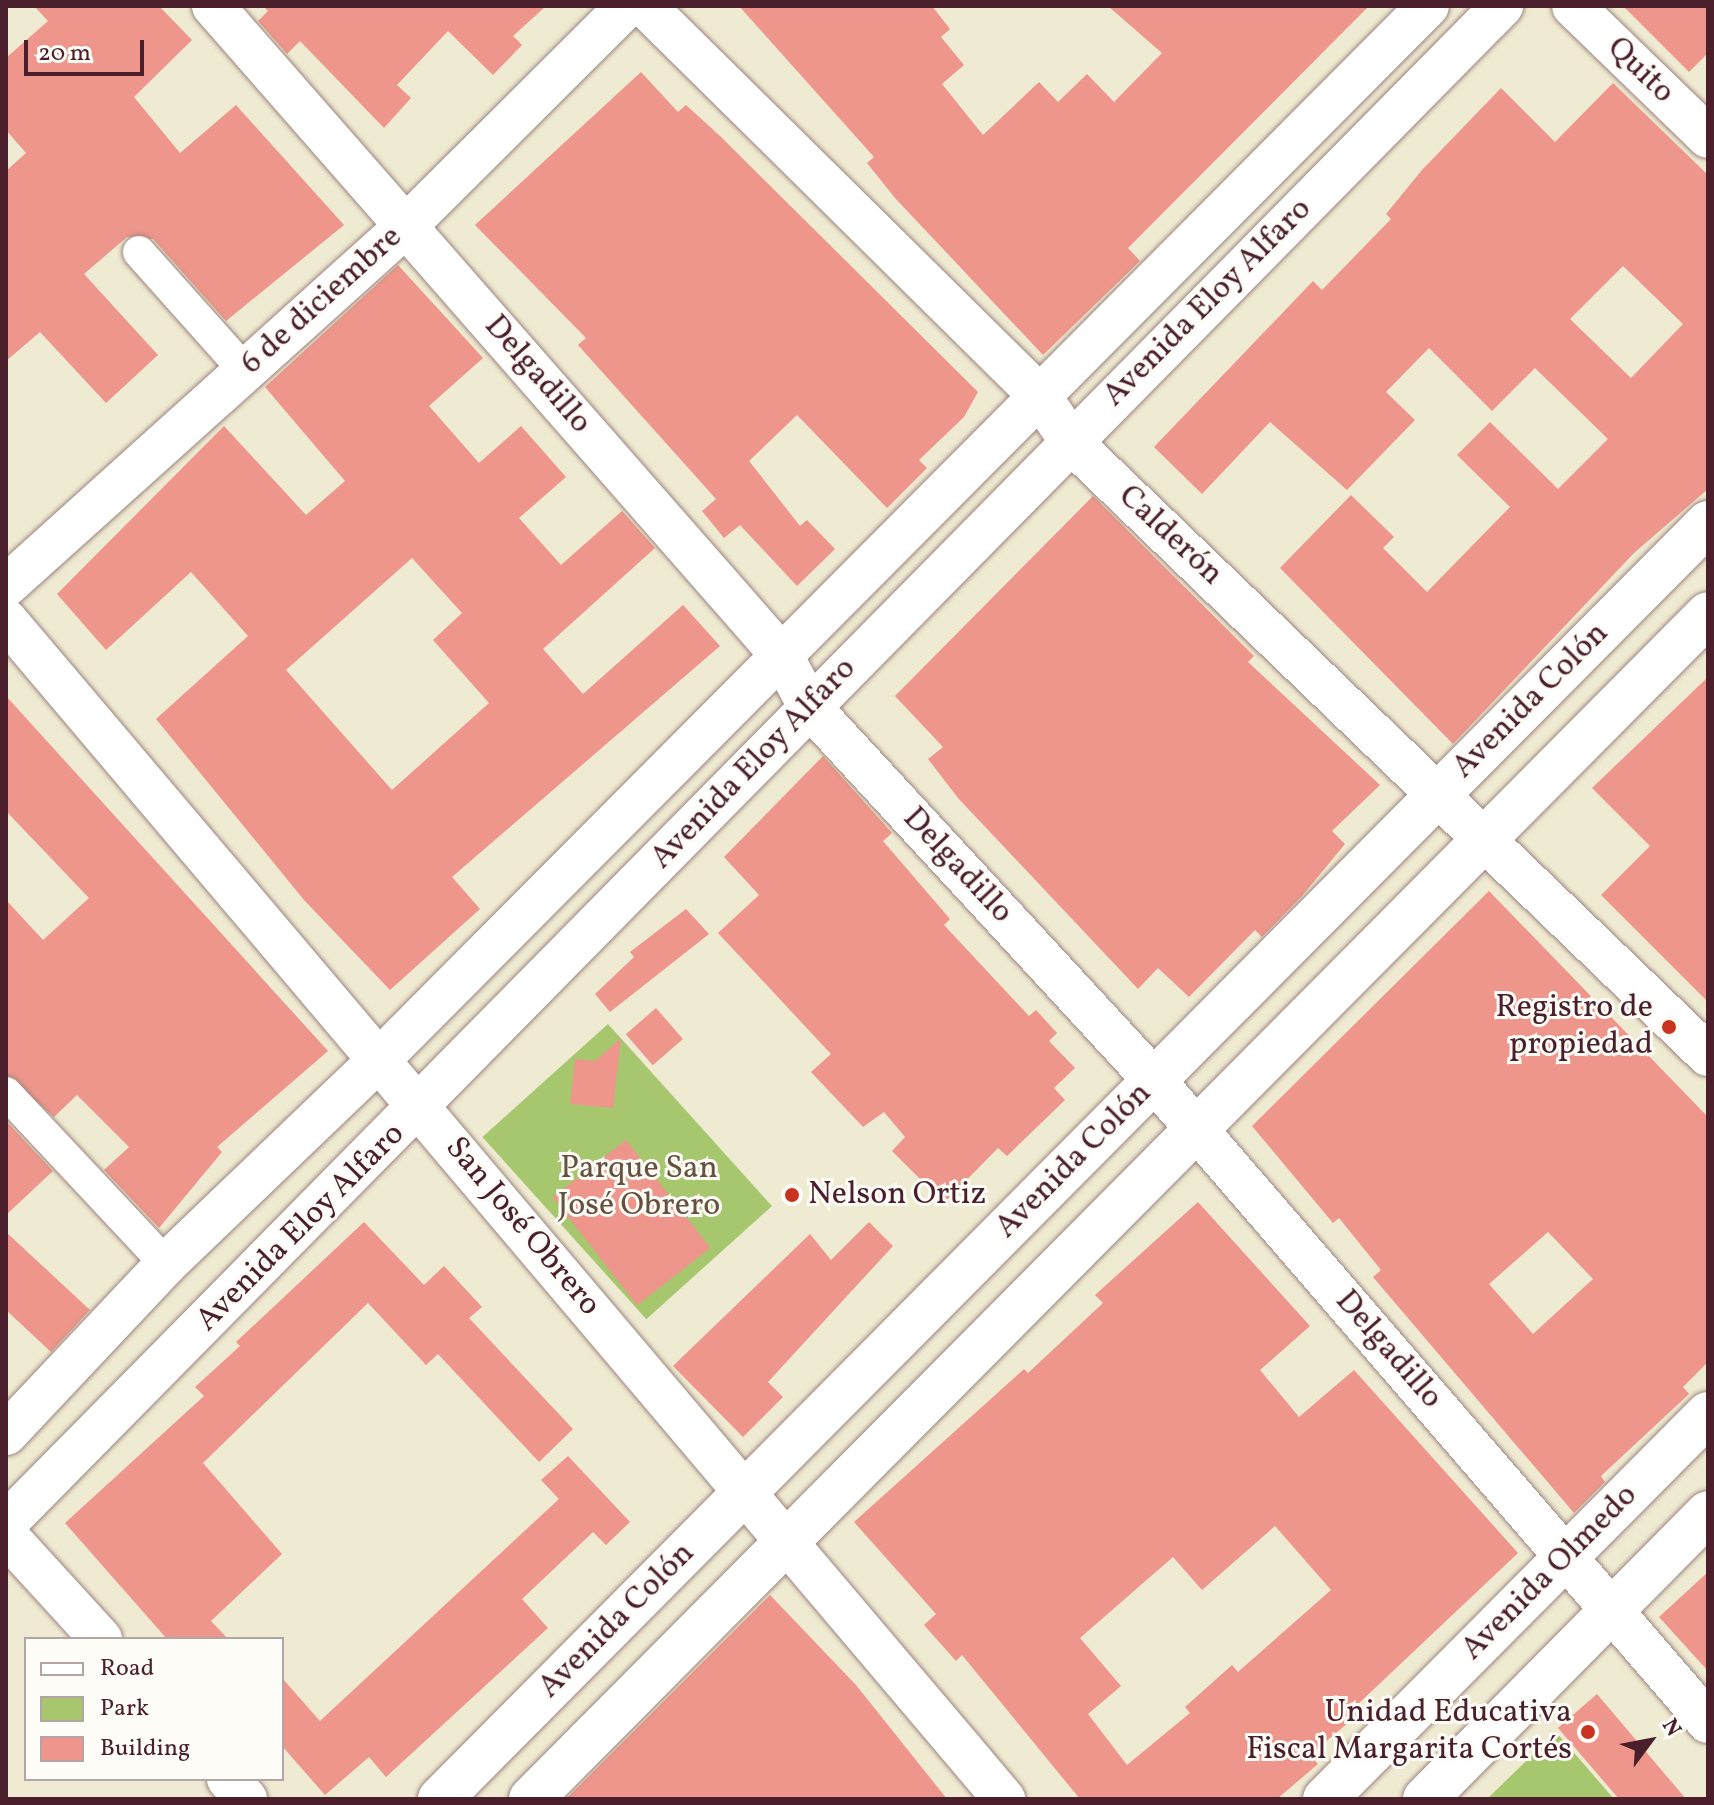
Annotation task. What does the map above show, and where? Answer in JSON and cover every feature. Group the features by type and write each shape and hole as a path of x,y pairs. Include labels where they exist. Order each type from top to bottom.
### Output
{"street":[{"name":"Delgadillo","path":"213,6 782,656 809,706 1154,1080 1708,1722"},
{"name":"6 de diciembre","path":"6,586 406,226 627,6"},
{"name":"Calderón","path":"645,6 1040,396 1071,442 1441,792 1708,1055"},
{"name":"Avenida Eloy Alfaro","path":"6,1434 166,1264 379,1060 1428,6"},
{"name":"Avenida Eloy Alfaro","path":"6,1523 422,1108 809,706 1502,6"},
{"name":"Quito","path":"1573,6 1708,137"},
{"path":"139,252 244,370"},
{"name":"Avenida Colón","path":"440,1799 1708,523"},
{"name":"Avenida Colón","path":"531,1799 1708,614"},
{"name":"San José Obrero","path":"6,620 788,1540 1004,1799"},
{"path":"6,1093 166,1264"},
{"name":"Avenida Olmedo","path":"1325,1799 1708,1414"},
{"path":"1425,1799 1708,1513"},
{"path":"6,1535 99,1637"},
{"path":"230,1781 246,1799"}],"green space":[{"name":"Parque San José Obrero","path":"608,1024 772,1206 646,1319 482,1137"},
{"path":"1556,1732 1614,1799 1487,1799"}],"building":[{"path":"34,6 159,6 192,40 134,97 180,153 236,105 344,225 226,321 153,239 127,237 84,274 158,355 106,403 40,332 6,361 6,171 26,153 6,130 6,58 48,21"},
{"path":"263,6 546,6 513,36 522,45 493,75 448,31 397,85 411,98 384,128 300,41 287,54 258,21 268,11"},
{"path":"739,6 932,6 950,29 941,37 964,65 942,84 983,135 1039,82 1058,102 1087,74 1114,102 1162,53 1108,6 1369,6 1128,248 1140,261 1043,355 895,198 867,163 874,157"},
{"path":"1623,6 1708,6 1708,53 1689,72"},
{"path":"641,72 678,112 686,105 720,136 978,392 964,417 919,460 927,468 887,508 797,415 749,461 800,526 807,520 835,549 797,586 740,525 724,538 702,511 716,499 578,345 586,338 475,225"},
{"path":"1613,83 1708,175 1708,489 1634,553 1453,744 1280,568 1351,495 1394,537 1383,548 1427,592 1510,507 1457,455 1490,422 1558,489 1608,439 1535,368 1492,411 1429,348 1386,392 1415,420 1347,490 1270,422 1202,494 1154,447 1313,281 1322,290 1391,219 1386,214 1422,170 1501,88 1555,142","holes":["1623,266 1683,324 1631,378 1570,319"]},
{"path":"398,265 483,358 429,406 479,463 521,426 566,477 519,518 561,565 622,511 655,548 543,649 583,694 683,605 720,646 452,877 480,909 390,990 304,900 156,719 248,636 191,572 106,650 57,594 224,426 306,515 345,481 265,387","holes":["412,558 462,613 433,640 489,703 392,790 286,670"]},
{"path":"1093,496 1254,656 1248,662 1380,785 1332,831 1345,844 1302,896 1262,937 1255,930 1189,997 1158,968 1138,989 958,798 928,759 943,747 895,696"},
{"path":"1708,677 1708,1002 1601,895 1650,846 1592,788"},
{"path":"6,696 328,1051 217,1147 222,1152 159,1228 104,1170 129,1147 77,1095 54,1117 6,1075 6,900 43,940 89,898 6,811"},
{"path":"823,756 892,833 883,841 950,919 944,925 1029,1016 1036,1010 1057,1033 1049,1041 1075,1068 1054,1088 1065,1100 1007,1156 998,1148 944,1203 892,1151 905,1137 884,1112 863,1127 811,1072 831,1054 718,933 759,895 724,857"},
{"path":"1489,891 1708,1117 1708,1362 1683,1387 1689,1394 1601,1476 1605,1482 1574,1513 1373,1277 1381,1270 1339,1218 1333,1223 1252,1126","holes":["1548,1232 1593,1279 1533,1334 1489,1284"]},
{"path":"686,909 709,934 610,1012 595,994 634,957 630,952"},
{"path":"656,1008 683,1039 653,1065 626,1034"},
{"path":"621,1038 613,1108 570,1104 575,1059 595,1061"},
{"path":"6,1121 53,1171 6,1215"},
{"path":"626,1140 710,1248 637,1305 553,1197"},
{"path":"1198,1202 1310,1326 1260,1370 1299,1417 1354,1370 1518,1553 1357,1705 1362,1711 1310,1755 1318,1764 1277,1799 1080,1799 962,1655 956,1661 924,1625 936,1614 854,1522 1024,1369 1028,1373 1103,1303 1095,1295","holes":["1275,1526 1331,1590 1238,1672 1232,1665 1185,1707 1190,1713 1127,1765 1088,1714 1121,1686 1080,1638 1173,1557 1202,1590"]},
{"path":"364,1222 424,1285 444,1266 482,1307 469,1318 573,1429 539,1462 438,1354 426,1365 368,1303 203,1463 282,1554 211,1621 226,1637 165,1637 65,1523 204,1396 195,1387 240,1346 236,1342"},
{"path":"869,1222 893,1246 768,1382 783,1397 743,1437 673,1366 810,1234 831,1260"},
{"path":"6,1232 90,1310 51,1352 6,1310"},
{"path":"568,1456 630,1522 606,1545 593,1532 522,1599 548,1628 386,1777 369,1757 325,1795 284,1748 284,1680 320,1721 559,1499 541,1480"},
{"path":"1708,1572 1708,1671 1659,1617"},
{"path":"770,1595 856,1685 947,1799 566,1799"},
{"path":"1597,1694 1686,1799 1619,1799 1558,1728"}],"place":[{"name":"Registro de propiedad","path":"1669,1027"},
{"name":"Nelson Ortiz","path":"792,1195"},
{"name":"Unidad Educativa Fiscal Margarita Cortés","path":"1588,1732"}]}
